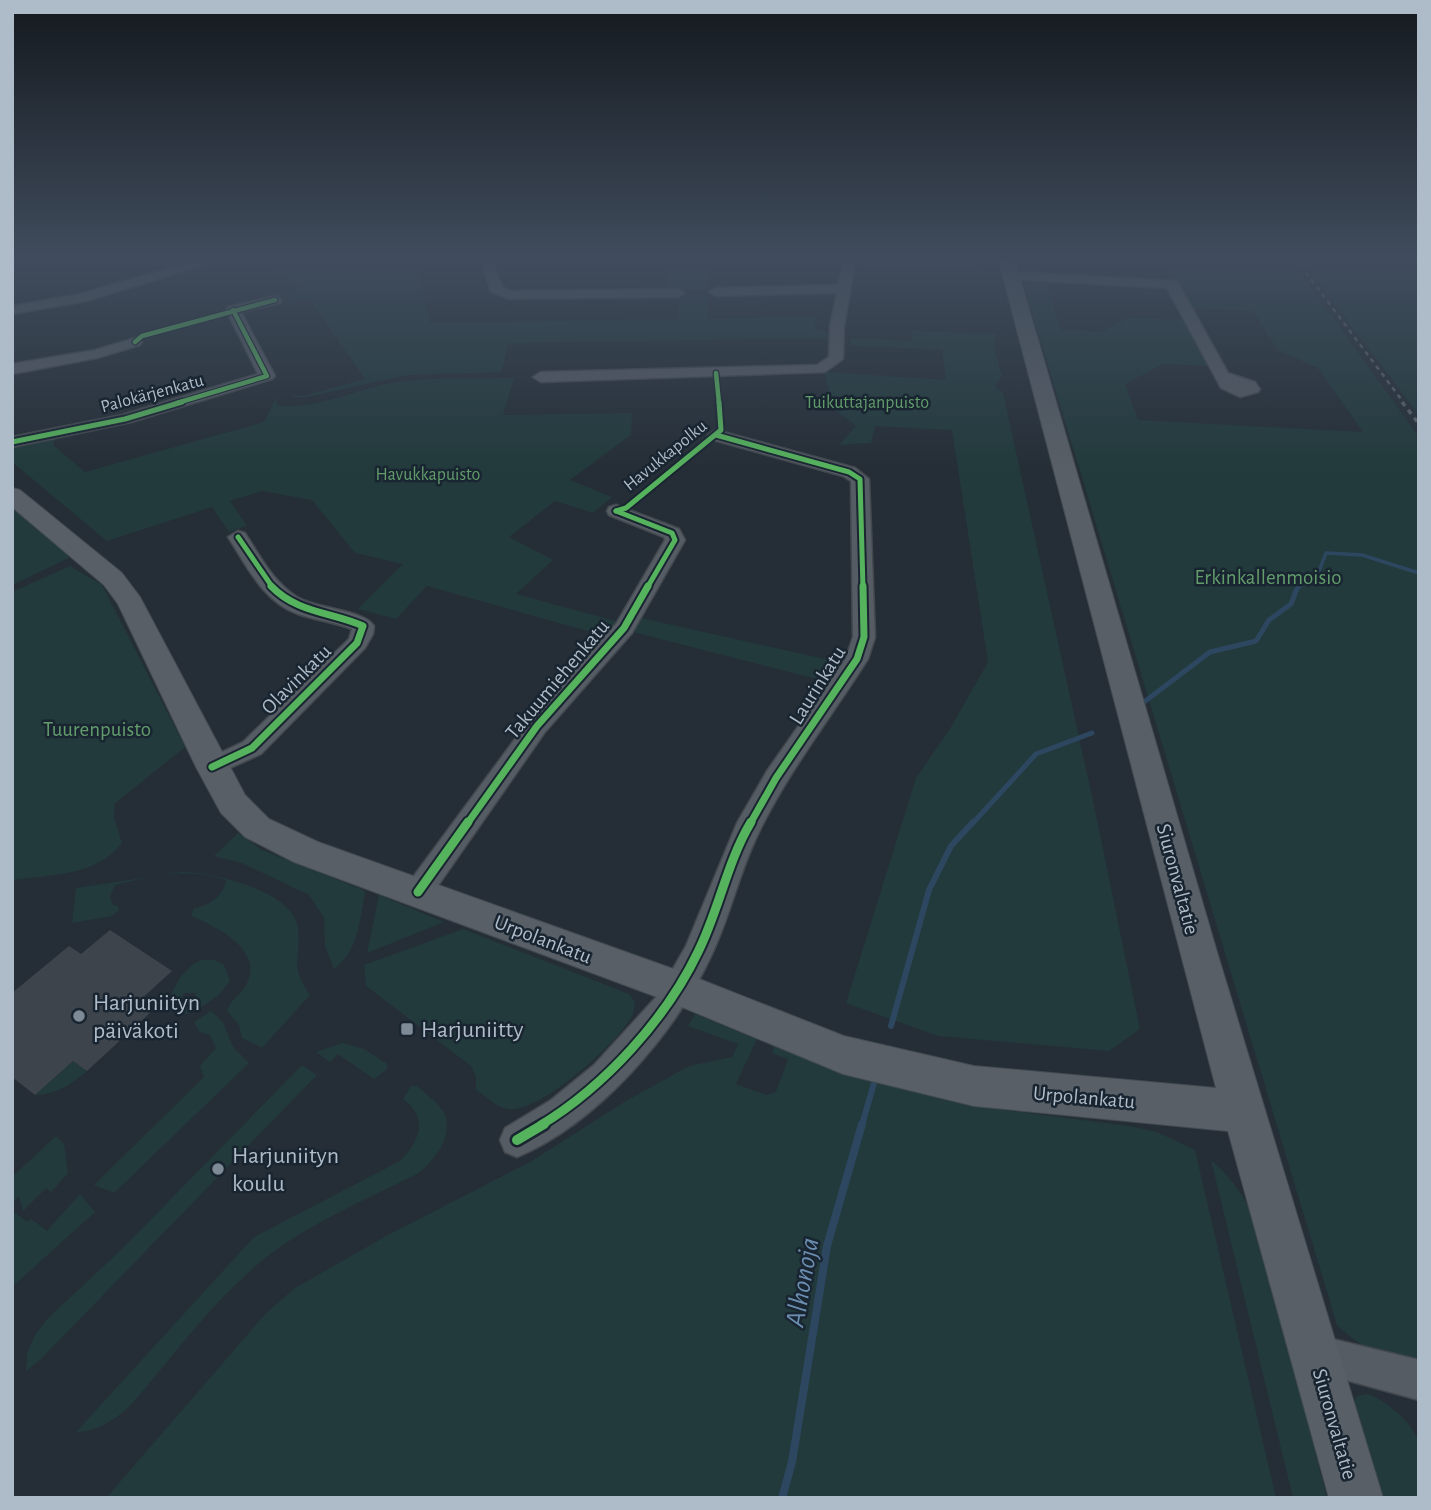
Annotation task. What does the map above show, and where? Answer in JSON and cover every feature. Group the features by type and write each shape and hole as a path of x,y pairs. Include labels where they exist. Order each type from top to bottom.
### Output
{"main road":[{"name":"Siuronvaltatie","path":"1025,328 1244,1111 1356,1498"},
{"name":"Urpolankatu","path":"12,495 113,579 131,603 212,767 233,804 257,828 306,852 679,988 843,1055 974,1086 1244,1111"}],"street":[{"name":"Palokärjenkatu","path":"12,442 125,419 267,376 243,328"},
{"path":"541,377 820,369 835,359 837,328"},
{"path":"1196,328 1222,376"},
{"path":"12,369 97,354 135,342"},
{"name":"Laurinkatu","path":"679,988 699,951 746,830 776,778 857,659 864,637 860,479 849,472 716,435"},
{"name":"Takuumiehenkatu","path":"418,892 537,726 624,628 675,540 672,533 616,511"},
{"name":"Olavinkatu","path":"212,767 252,748 357,643 363,626 352,620 301,608 279,596 238,537"},
{"path":"517,1140 563,1112 605,1076 642,1038 679,988"},
{"path":"1316,1354 1419,1380"}],"green space":[{"path":"330,328 815,328 824,331 832,338 509,343 501,372 408,375 301,398 288,395 303,396 365,379"},
{"name":"Erkinkallenmoisio","path":"1037,328 1101,332 1108,328 1189,328 1208,366 1163,364 1125,384 1138,420 1363,432 1318,368 1278,350 1264,328 1341,328 1419,437 1419,1365 1375,1351 1356,1341 1337,1325"},
{"path":"1353,328 1419,328 1419,415"},
{"name":"Tuikuttajanpuisto","path":"912,331 997,334 993,344 1002,376 995,386 1003,393 1094,805 1140,1029 1109,1051 938,1036 846,1003 916,778 951,727 988,662 952,430 875,426 871,443 839,445 856,426 834,409 824,372 946,380 942,350 850,345 851,338 912,341"},
{"name":"Havukkapuisto","path":"514,378 503,415 632,413 631,435 570,480 612,497 593,513 555,501 509,537 553,560 516,594 619,622 602,635 427,586 396,619 358,609 403,564 355,553 312,500 262,491 230,501 247,526 229,532 212,507 107,541 12,462 12,447 56,436 53,445 85,472 264,422 276,398 277,405 293,406 325,401 389,383"},
{"path":"12,506 62,545 69,558 12,585"},
{"name":"Tuurenpuisto","path":"70,566 102,585 185,747 114,804 114,818 122,843 112,854 100,862 72,872 12,880 12,592"},
{"path":"637,617 847,664 825,681 629,631"},
{"path":"238,833 262,850 363,890 365,894 353,945 334,969 325,946 324,918 309,895 242,863 214,856"},
{"path":"182,872 212,876 184,873 115,885 110,896 113,905 118,906 119,910 112,916 72,923 76,888"},
{"path":"212,876 250,886 267,894 293,915 298,928 299,976 310,995 262,1048 242,1038 239,1025 227,1011 246,985 250,972 244,951 225,933 191,916 194,908 210,902 225,886 226,880"},
{"path":"379,895 444,922 367,953"},
{"path":"463,929 629,994 635,1002 632,1016 623,1030 594,1060 557,1089 522,1108 508,1109 500,1106 476,1090 476,1077 471,1066 366,986 364,965"},
{"path":"201,960 214,960 224,965 230,980 221,992 199,1008 186,1014 182,1012 193,1001 196,993 184,993 174,1012 167,1012 165,1009 178,981 187,969"},
{"path":"211,1011 223,1022 233,1047 249,1063 114,1193 94,1185 204,1077 200,1066 216,1048 210,1035 200,1032 194,1022"},
{"path":"695,1014 757,1039 736,1084 767,1095 776,1092 788,1059 772,1053 774,1046 895,1087 965,1105 1129,1126 1157,1132 1195,1150 1276,1498 106,1498 267,1312 295,1288 388,1235 530,1162 626,1101 689,1066 732,1057 738,1044 688,1026"},
{"path":"342,1043 364,1049 387,1064 387,1069 374,1079 338,1054 330,1062 316,1052"},
{"path":"73,1061 87,1071 63,1088 35,1095"},
{"path":"302,1065 317,1075 40,1360 26,1371 27,1353 35,1335 47,1319 122,1249"},
{"path":"411,1086 417,1086 445,1115 447,1124 444,1140 430,1163 417,1174 330,1217 280,1247 238,1282 219,1302 130,1406 105,1424 92,1430 76,1432 254,1237 400,1161 413,1146 419,1130 416,1114 403,1099"},
{"path":"56,1136 64,1144 68,1173 51,1192 46,1188 23,1211 19,1196 12,1202 12,1177"},
{"path":"1211,1160 1237,1188 1256,1222 1327,1498 1293,1498"},
{"path":"80,1194 95,1212 12,1287 12,1217 16,1213 27,1222 31,1219 47,1231"},
{"path":"1368,1394 1398,1413 1416,1435 1421,1455 1419,1498 1372,1498 1352,1408 1357,1396"}],"building":[{"name":"Harjuniityn päiväkoti","path":"110,930 172,971 139,1001 152,1011 87,1071 73,1061 35,1095 12,1077 12,993 69,946 81,954"}],"waterway":[{"name":"Alhonoja","path":"1298,588 1318,574 1326,553 1362,555 1419,573"},
{"name":"Alhonoja","path":"1144,702 1210,652 1256,641 1269,620 1291,604 1298,586"},
{"name":"Alhonoja","path":"972,824 1036,754 1092,733"},
{"name":"Alhonoja","path":"891,1026 929,890 951,846 973,822"},
{"name":"Alhonoja","path":"862,1125 876,1076"},
{"name":"Alhonoja","path":"782,1498 792,1462 827,1246 862,1124"}],"railway":[{"path":"1348,328 1404,403"},
{"path":"1402,402 1419,424"}],"cycle path":[{"path":"135,342 142,336 170,328"},
{"path":"12,442 125,419 267,376 243,328"},
{"name":"Havukkapolku","path":"616,511 626,508 721,430 716,373"},
{"name":"Havukkapolku","path":"517,1140 563,1112 605,1076 669,1005 699,951 746,830 776,778 857,659 864,637 860,479 849,472 716,435"},
{"path":"418,892 537,726 624,628 675,540 672,533 616,511"},
{"path":"212,767 252,748 357,643 363,626 304,609 282,597 265,579 238,537"}],"place":[{"name":"Harjuniityn päiväkoti","path":"79,1016"},
{"name":"Harjuniitty","path":"407,1029"},
{"name":"Harjuniityn koulu","path":"218,1169"}]}
